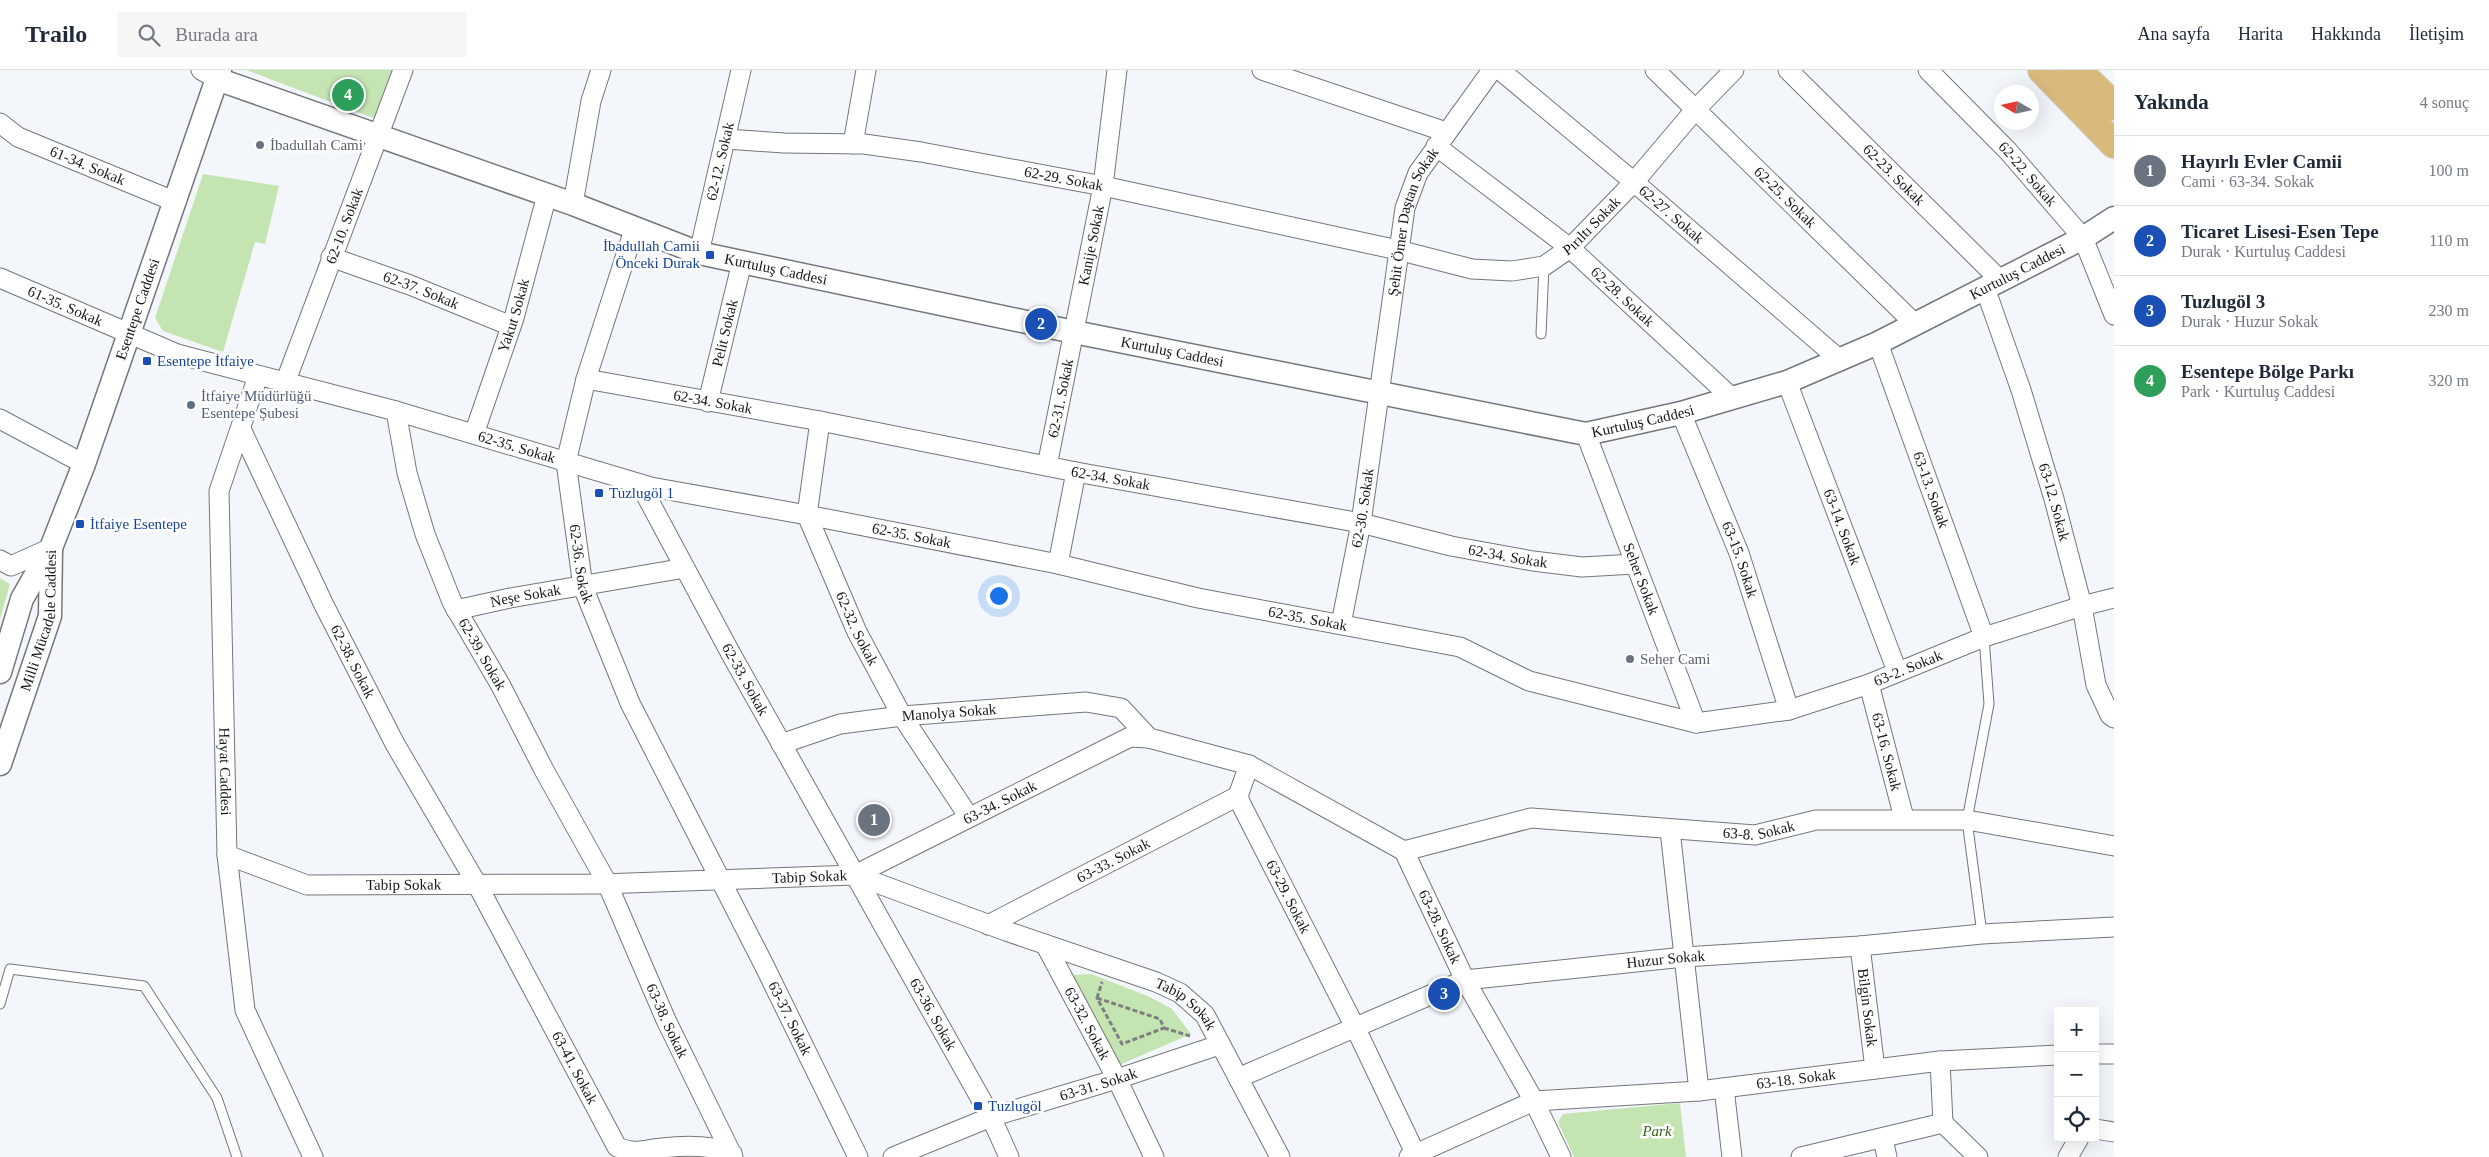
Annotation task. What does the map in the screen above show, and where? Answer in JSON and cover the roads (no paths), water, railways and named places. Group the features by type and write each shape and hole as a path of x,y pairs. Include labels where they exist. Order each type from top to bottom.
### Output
{"main road":[{"path":"2042,70 2114,144"},
{"path":"2077,70 2114,106"}],"street":[{"name":"62-10. Sokak","path":"285,383 376,137 403,70"},
{"path":"573,204 591,101 601,70"},
{"name":"62-12. Sokak","path":"699,253 741,70"},
{"path":"853,144 866,70"},
{"name":"Kanije Sokak","path":"1074,332 1103,186 1117,70"},
{"name":"62-28. Sokak","path":"1262,70 1441,139 1570,248 1732,398"},
{"name":"Şehit Ömer Daştan Sokak","path":"1379,391 1405,208 1418,173 1492,70"},
{"name":"62-27. Sokak","path":"1500,70 1634,182 1840,360"},
{"name":"62-25. Sokak","path":"1655,70 1915,324"},
{"name":"Pırıltı Sokak","path":"1398,250 1472,269 1512,271 1544,266 1570,248 1634,182 1695,110 1734,70"},
{"name":"62-23. Sokak","path":"1788,70 1992,284"},
{"name":"62-22. Sokak","path":"1928,70 2008,151 2083,238 2114,315"},
{"name":"Kurtuluş Caddesi","path":"212,73 376,137 573,204 699,253 1074,332 1379,391 1586,434 1680,413 1787,382 1878,343 2083,238 2114,218"},
{"name":"Esentepe Caddesi","path":"51,548 84,464 176,202 212,73"},
{"name":"61-34. Sokak","path":"0,123 18,137 176,202"},
{"name":"62-29. Sokak","path":"726,139 784,143 853,144 921,152 1103,186 1398,250"},
{"name":"Yakut Sokak","path":"474,434 511,326 547,195"},
{"name":"62-36. Sokak","path":"635,227 586,379 566,462 583,587 630,703 720,881"},
{"name":"62-37. Sokak","path":"331,257 410,285 511,326"},
{"name":"Pelit Sokak","path":"708,402 742,262"},
{"name":"61-35. Sokak","path":"0,278 130,334"},
{"name":"63-12. Sokak","path":"1992,284 2021,390 2054,499 2082,606 2096,685 2114,718"},
{"name":"62-31. Sokak","path":"1047,466 1074,332"},
{"name":"62-35. Sokak","path":"130,334 177,354 396,411 640,484 1058,564 1198,598 1460,647 1529,682 1696,723"},
{"name":"63-13. Sokak","path":"1878,343 1984,637"},
{"name":"Hayat Caddesi","path":"258,376 220,491 228,855 245,1010 313,1157"},
{"name":"62-34. Sokak","path":"586,379 820,421 1076,472 1361,523 1450,546 1533,561 1582,567 1635,564"},
{"name":"63-14. Sokak","path":"1787,382 1897,671"},
{"name":"62-30. Sokak","path":"1341,624 1361,523 1379,391"},
{"name":"62-39. Sokak","path":"396,411 407,473 425,534 456,610 501,686 544,770 607,883"},
{"name":"63-15. Sokak","path":"1680,413 1739,553 1789,710"},
{"path":"0,420 84,464"},
{"path":"807,515 820,421"},
{"name":"62-38. Sokak","path":"241,429 324,605 395,744 478,886"},
{"name":"Seher Sokak","path":"1586,434 1696,723"},
{"path":"1058,564 1076,472"},
{"name":"62-33. Sokak","path":"640,484 854,875"},
{"name":"62-32. Sokak","path":"807,515 857,632 902,716 969,817"},
{"path":"0,560 11,566 51,548"},
{"name":"Milli Mücadele Caddesi","path":"0,672 22,599 51,548"},
{"name":"Milli Mücadele Caddesi","path":"0,764 50,616 51,548"},
{"name":"Neşe Sokak","path":"456,610 510,598 685,568"},
{"name":"63-2. Sokak","path":"1696,723 1789,710 1869,684 1984,637 2082,606 2114,598"},
{"name":"63-16. Sokak","path":"1869,684 1904,818"},
{"name":"Manolya Sokak","path":"781,744 840,724 902,716 1086,702 1121,708 1149,738"},
{"name":"63-34. Sokak","path":"854,875 1130,738 1149,738"},
{"path":"1149,738 1249,765 1404,851"},
{"path":"1238,796 1249,765"},
{"name":"63-33. Sokak","path":"988,925 1238,796"},
{"name":"63-29. Sokak","path":"1238,796 1356,1029 1414,1156"},
{"name":"63-8. Sokak","path":"1404,851 1531,818 1755,835 1816,820 1904,818 1967,820 2114,846"},
{"path":"1670,830 1699,1091"},
{"name":"63-28. Sokak","path":"1404,851 1465,980 1534,1101 1561,1157"},
{"name":"Tabip Sokak","path":"228,855 307,885 478,886 720,881 854,875 988,925 1156,982 1180,993 1205,1015 1219,1045 1280,1157"},
{"name":"63-36. Sokak","path":"854,875 991,1117 1009,1157"},
{"name":"63-37. Sokak","path":"720,881 764,965 858,1157"},
{"name":"63-38. Sokak","path":"607,883 666,1020 732,1155"},
{"name":"63-41. Sokak","path":"478,886 617,1147 634,1153 662,1148 714,1146 732,1155"},
{"name":"Huzur Sokak","path":"1238,1078 1356,1029 1465,980 1684,957 1860,946 1982,934 2114,927"},
{"name":"63-32. Sokak","path":"1045,944 1117,1079 1154,1157"},
{"name":"Bilgin Sokak","path":"1860,946 1875,1069"},
{"name":"63-31. Sokak","path":"893,1157 991,1117 1117,1079 1219,1045"},
{"path":"2099,1054 2114,1054"},
{"name":"63-18. Sokak","path":"1534,1101 1699,1091 1940,1061 2054,1055"},
{"path":"1940,1061 1943,1123 1978,1157"},
{"path":"1724,1088 1732,1157"},
{"path":"1414,1156 1534,1101"},
{"path":"1801,1157 1885,1148 1943,1123"},
{"path":"2099,1130 2114,1132"},
{"path":"2068,1157 2077,1142"}],"lane":[{"path":"1541,334 1544,266"},
{"path":"1982,934 1967,820 1989,704 1984,637"},
{"path":"0,1004 10,969 144,986 217,1098 237,1157"}],"place":[{"name":"Esentepe Bölge Parkı","path":"348,95"},
{"name":"İbadullah Cami","path":"260,145"},
{"name":"İbadullah Camii Önceki Durak","path":"710,255"},
{"name":"Ticaret Lisesi-Esen Tepe","path":"1041,324"},
{"name":"Esentepe İtfaiye","path":"147,361"},
{"name":"İtfaiye Müdürlüğü Esentepe Şubesi","path":"191,405"},
{"name":"Tuzlugöl 1","path":"599,493"},
{"name":"İtfaiye Esentepe","path":"80,524"},
{"name":"Seher Cami","path":"1630,659"},
{"name":"Hayırlı Evler Camii","path":"874,820"},
{"name":"Tuzlugöl 3","path":"1444,994"},
{"name":"Tuzlugöl","path":"978,1106"}],"park label":[{"name":"Park","path":"1657,1131"}]}
